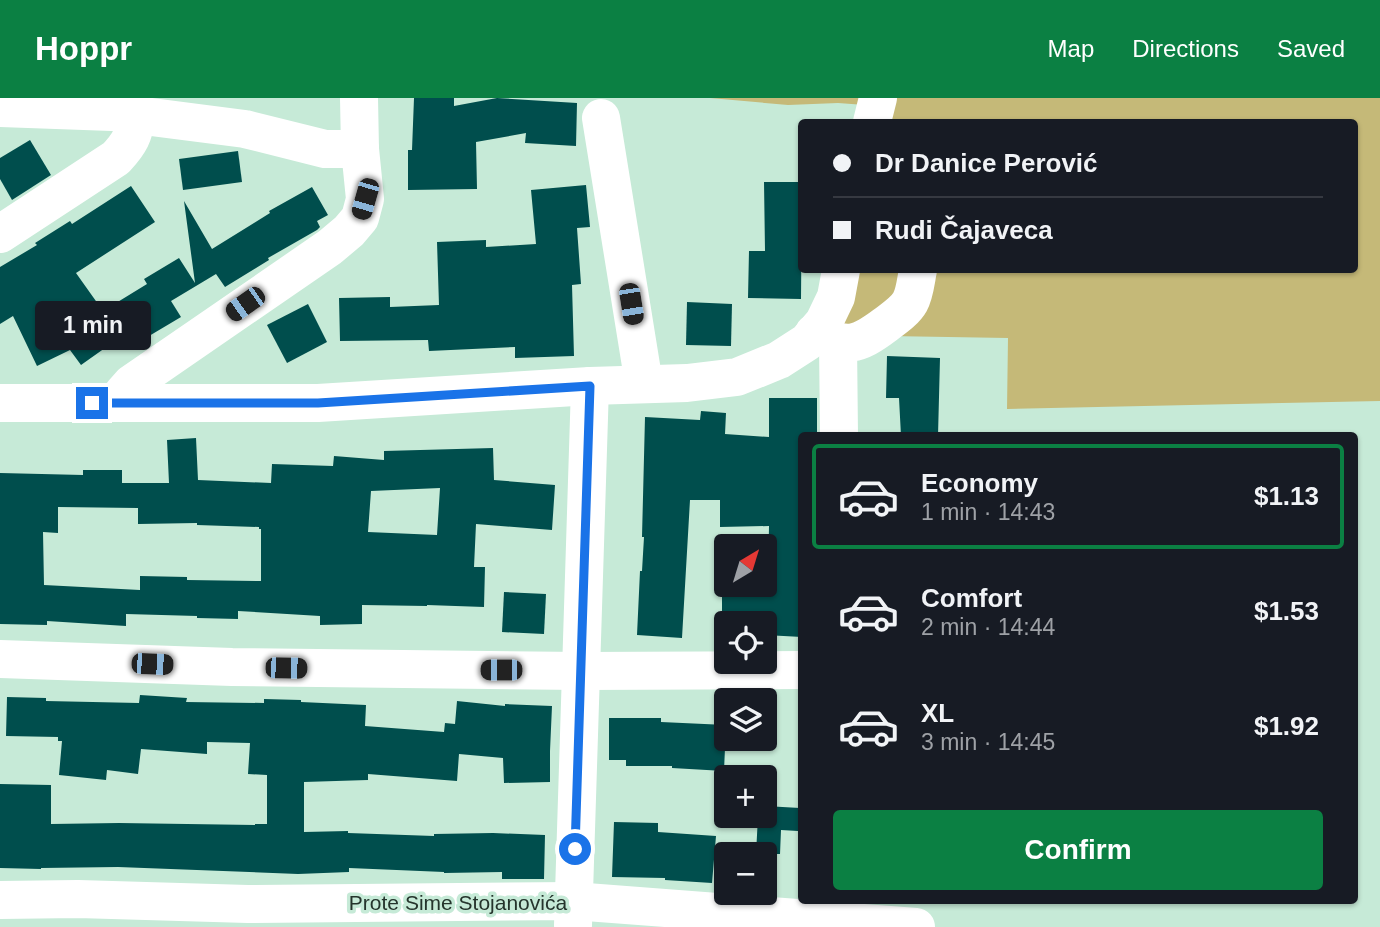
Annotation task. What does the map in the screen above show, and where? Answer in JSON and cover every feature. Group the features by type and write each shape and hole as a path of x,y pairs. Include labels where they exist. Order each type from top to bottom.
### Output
{"street":[{"path":"120,403 123,393 131,383 330,247 349,232 360,218 365,199 359,98"},
{"path":"0,108 112,112 245,129 325,149 360,149"},
{"path":"0,234 116,158 128,146 135,132 137,115"},
{"path":"601,118 644,384"},
{"path":"838,432 824,322 836,297 840,273"},
{"path":"0,403 318,403 590,386 687,383 737,377 779,360 807,342 826,338 849,344 868,338 893,320 910,302 917,273"},
{"path":"573,914 590,386"},
{"path":"0,659 232,667 798,670"},
{"name":"Prote Sime Stojanovića","path":"0,900 128,914 248,904 375,915 573,914 916,927"}],"shaded area":[{"path":"710,98 866,98 865,105 788,105"},
{"path":"893,98 1380,98 1380,401 1007,409 1008,338 888,336 844,324 853,273 1358,273 1358,119 888,119"}],"building":[{"path":"414,98 454,98 454,106 497,98 577,103 576,146 525,143 526,133 476,142 477,189 408,190 408,150 412,150"},
{"path":"30,140 51,175 12,200 0,179 0,158"},
{"path":"238,151 242,182 183,190 179,159"},
{"path":"764,182 798,182 798,273 801,273 801,299 748,298 749,251 765,251"},
{"path":"586,185 590,227 577,228 581,284 572,285 574,356 515,358 515,347 429,351 428,340 340,341 339,298 390,297 390,307 439,305 437,242 486,240 486,247 536,244 531,190"},
{"path":"131,186 155,222 76,273 103,311 147,284 144,279 179,258 195,283 184,201 212,249 270,213 269,211 312,187 328,215 317,221 320,227 317,230 225,287 216,274 171,301 181,317 144,339 136,326 81,365 70,350 37,366 13,316 0,324 0,267 70,221 72,224"},
{"path":"687,302 732,304 731,346 686,345"},
{"path":"308,304 327,342 287,363 267,325"},
{"path":"887,356 940,358 938,432 901,432 899,398 886,398"},
{"path":"769,398 817,398 817,432 798,432 798,637 777,636 777,611 722,611 722,597 777,597 777,534 769,534 769,526 720,527 720,500 690,500 682,638 637,635 644,537 645,417 700,420 701,411 726,413 725,434 769,437"},
{"path":"196,438 198,480 271,483 272,464 333,466 334,456 384,460 384,451 493,448 494,480 555,485 552,530 476,524 474,567 485,567 484,607 362,605 362,624 320,625 320,616 238,611 238,619 126,614 126,626 47,621 47,625 0,624 0,473 83,475 83,470 122,470 122,483 169,483 167,440","holes":["440,488 437,535 368,532 371,491","58,507 138,508 138,524 197,523 259,527 261,581 140,576 140,590 44,585 43,532 58,533"]},
{"path":"504,592 546,594 544,634 502,632"},
{"path":"140,695 187,698 186,702 264,703 264,699 366,705 365,726 444,732 445,723 455,724 457,701 505,706 552,706 550,782 504,783 503,758 459,754 457,781 368,774 368,780 304,782 304,832 348,831 434,836 493,833 545,835 544,879 502,879 502,872 444,873 349,868 349,872 298,874 118,867 0,868 0,784 51,785 51,824 267,824 267,775 248,774 250,743 207,742 207,754 141,749 138,774 107,770 106,780 59,775 62,741 58,741 58,737 6,736 7,697 46,698 46,701 139,703"},
{"path":"609,718 661,718 661,722 714,724 714,751 725,751 724,765 714,765 714,770 672,766 626,766 626,760 609,760"},
{"path":"777,807 798,808 798,831 781,830 780,854 777,854 777,842 757,842 757,828 777,828"},
{"path":"614,822 658,823 658,832 716,836 712,883 665,878 612,877"}],"route":[{"path":"92,403 318,403 590,386 575,849"}]}
